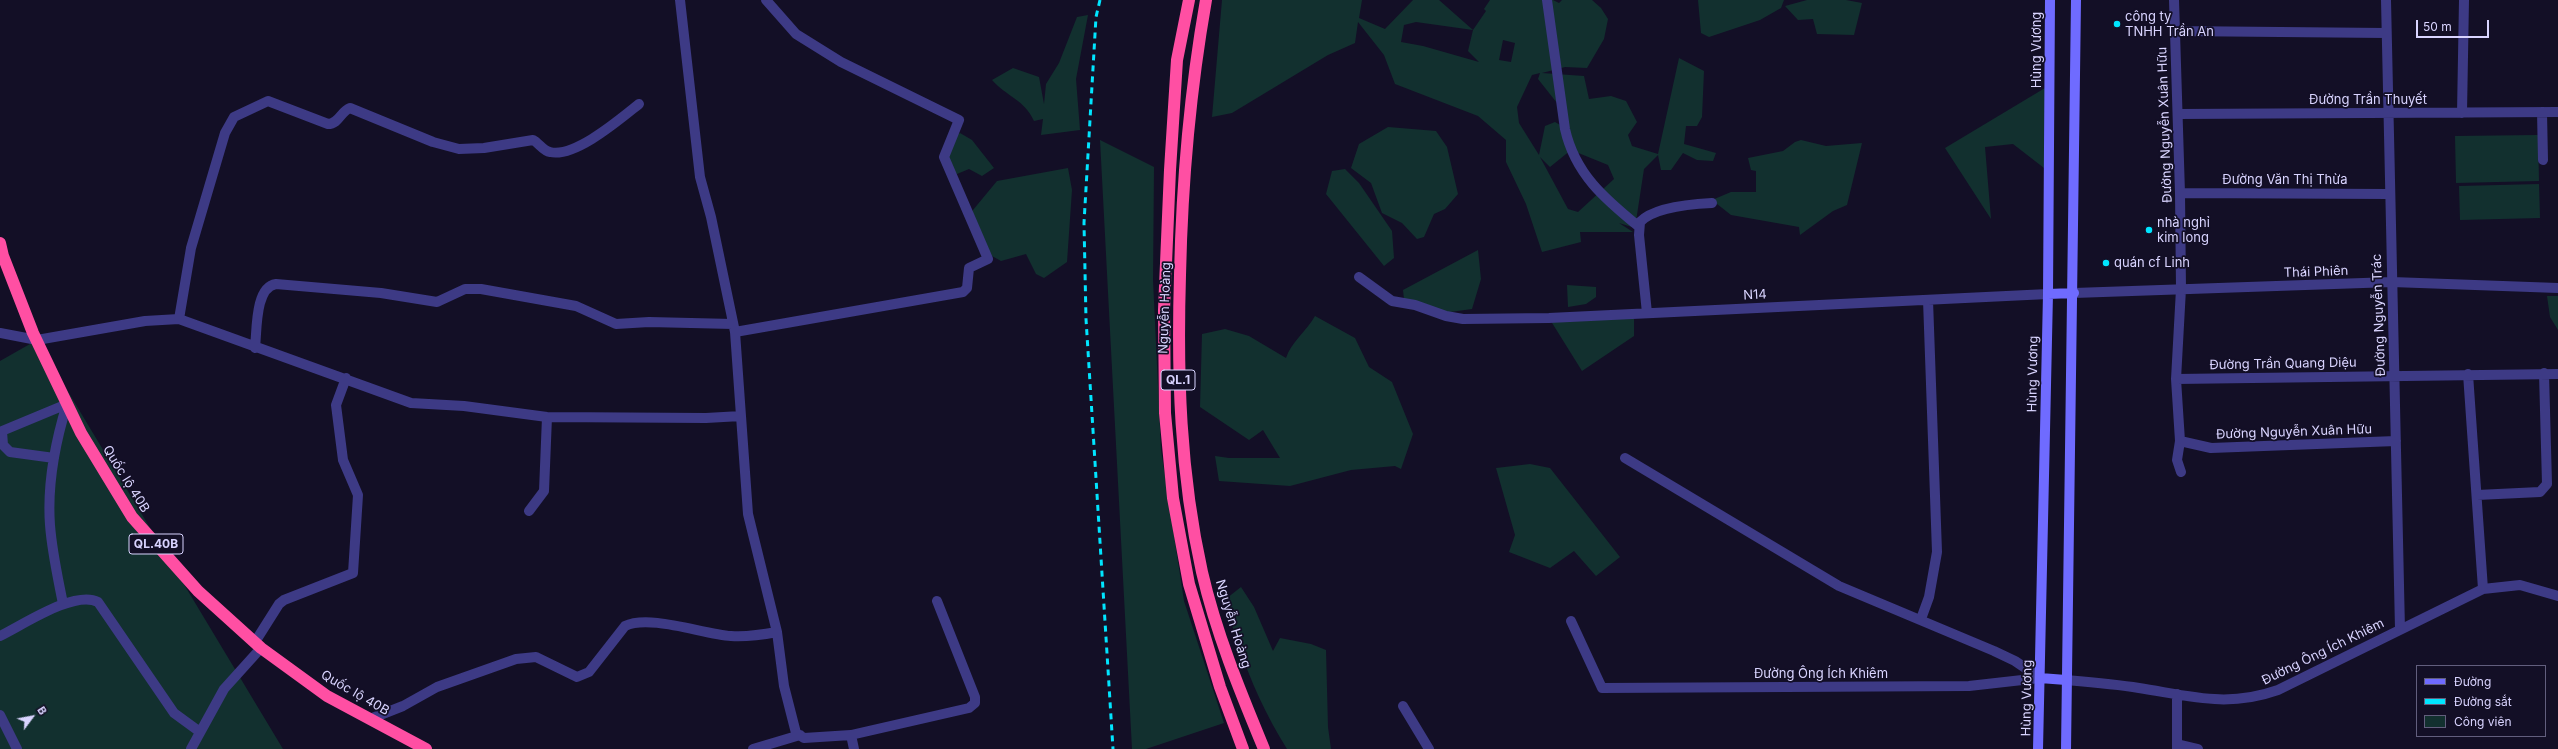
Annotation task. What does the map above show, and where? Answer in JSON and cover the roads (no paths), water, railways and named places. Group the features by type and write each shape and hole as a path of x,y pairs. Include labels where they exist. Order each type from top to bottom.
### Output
{"highway":[{"name":"Nguyễn Hoàng","path":"1189,0 1177,60 1170,170 1164,310 1166,412 1173,498 1189,584 1220,687 1242,748"},
{"name":"Nguyễn Hoàng","path":"1206,0 1193,74 1181,228 1177,363 1181,432 1189,498 1202,572 1229,664 1264,749"},
{"name":"Quốc lộ 40B","path":"0,243 3,256 36,340 81,433 132,517 198,592 258,645 327,696 426,749"}],"main road":[{"name":"Hùng Vương","path":"2038,749 2048,294 2050,0"},
{"path":"2066,749 2066,680 2074,293 2076,0"},
{"path":"2048,294 2074,293"},
{"path":"2040,678 2066,680"}],"street":[{"path":"680,0 700,177 711,217 734,328 748,514 777,632 784,686 796,732 804,738 823,738 844,734 851,735 969,708 975,703 975,697 936,601"},
{"path":"255,348 262,294 268,287 276,284 381,293 437,302 465,288 481,289 576,306 616,324 649,322 734,328 963,292 967,288 969,268 988,259 944,157 959,120 841,62 796,34 766,0"},
{"path":"1547,0 1565,129 1569,142 1583,170 1597,191 1638,226 1647,313"},
{"name":"Đường Nguyễn Xuân Hữu","path":"2174,0 2180,193 2181,289 2176,379 2180,441 2211,448 2396,441"},
{"name":"Đường Nguyễn Trác","path":"2386,0 2388,194 2392,282 2400,629"},
{"path":"2462,113 2464,0"},
{"path":"2175,31 2386,33"},
{"path":"179,319 191,248 225,132 234,117 263,102 273,102 328,124 336,122 346,109 350,108 433,142 459,149 484,148 533,140 545,150 557,153 566,152 590,140 639,104"},
{"path":"2542,112 2544,160"},
{"name":"Đường Trần Thuyết","path":"2178,114 2558,112"},
{"name":"Đường Văn Thị Thừa","path":"2180,193 2388,194"},
{"path":"1638,226 1647,217 1673,208 1712,203"},
{"name":"N14","path":"1359,277 1392,301 1415,305 1446,316 1463,319 1647,313 2048,294"},
{"name":"Thái Phiên","path":"2074,293 2392,282 2558,288"},
{"path":"1920,619 1929,597 1937,552 1928,300"},
{"path":"0,334 36,340 145,321 179,319 255,348 346,378 411,403 464,406 547,417 671,418 741,416"},
{"path":"2477,495 2540,492 2547,484 2544,372"},
{"name":"Đường Trần Quang Diệu","path":"2176,379 2544,372 2558,374"},
{"path":"2468,374 2483,589"},
{"path":"191,749 224,689 258,645 279,604 284,600 353,573 358,495 344,460 336,405 346,378"},
{"path":"54,458 10,452 3,445 2,431 67,404"},
{"path":"64,604 50,524 54,458 67,404"},
{"path":"529,511 541,497 545,485 547,417"},
{"path":"2180,441 2178,460 2181,472"},
{"path":"1625,458 1839,586 1920,619 2015,661 2040,678"},
{"name":"Đường Ông Ích Khiêm","path":"2066,680 2228,701 2258,697 2285,686 2483,589 2520,585 2558,596"},
{"path":"0,636 64,604 85,598 98,602 174,713 200,732"},
{"name":"Đường Ông Ích Khiêm","path":"1571,621 1602,688 1969,686 2040,678"},
{"path":"370,719 403,706 437,687 516,659 536,657 570,675 583,676 589,672 625,626 631,623 654,624 731,636 753,636 777,632"},
{"path":"2177,694 2177,747 2198,749"},
{"path":"1403,706 1429,749"},
{"path":"0,715 17,749"},
{"path":"753,749 800,735"},
{"path":"851,735 854,749"}],"railway":[{"path":"1100,0 1096,17 1084,223 1086,319 1113,749"}],"place":[{"name":"công ty TNHH Trần An","path":"2117,24"},
{"name":"nhà nghỉ kim long","path":"2149,230"},
{"name":"quán cf Linh","path":"2106,263"}]}
